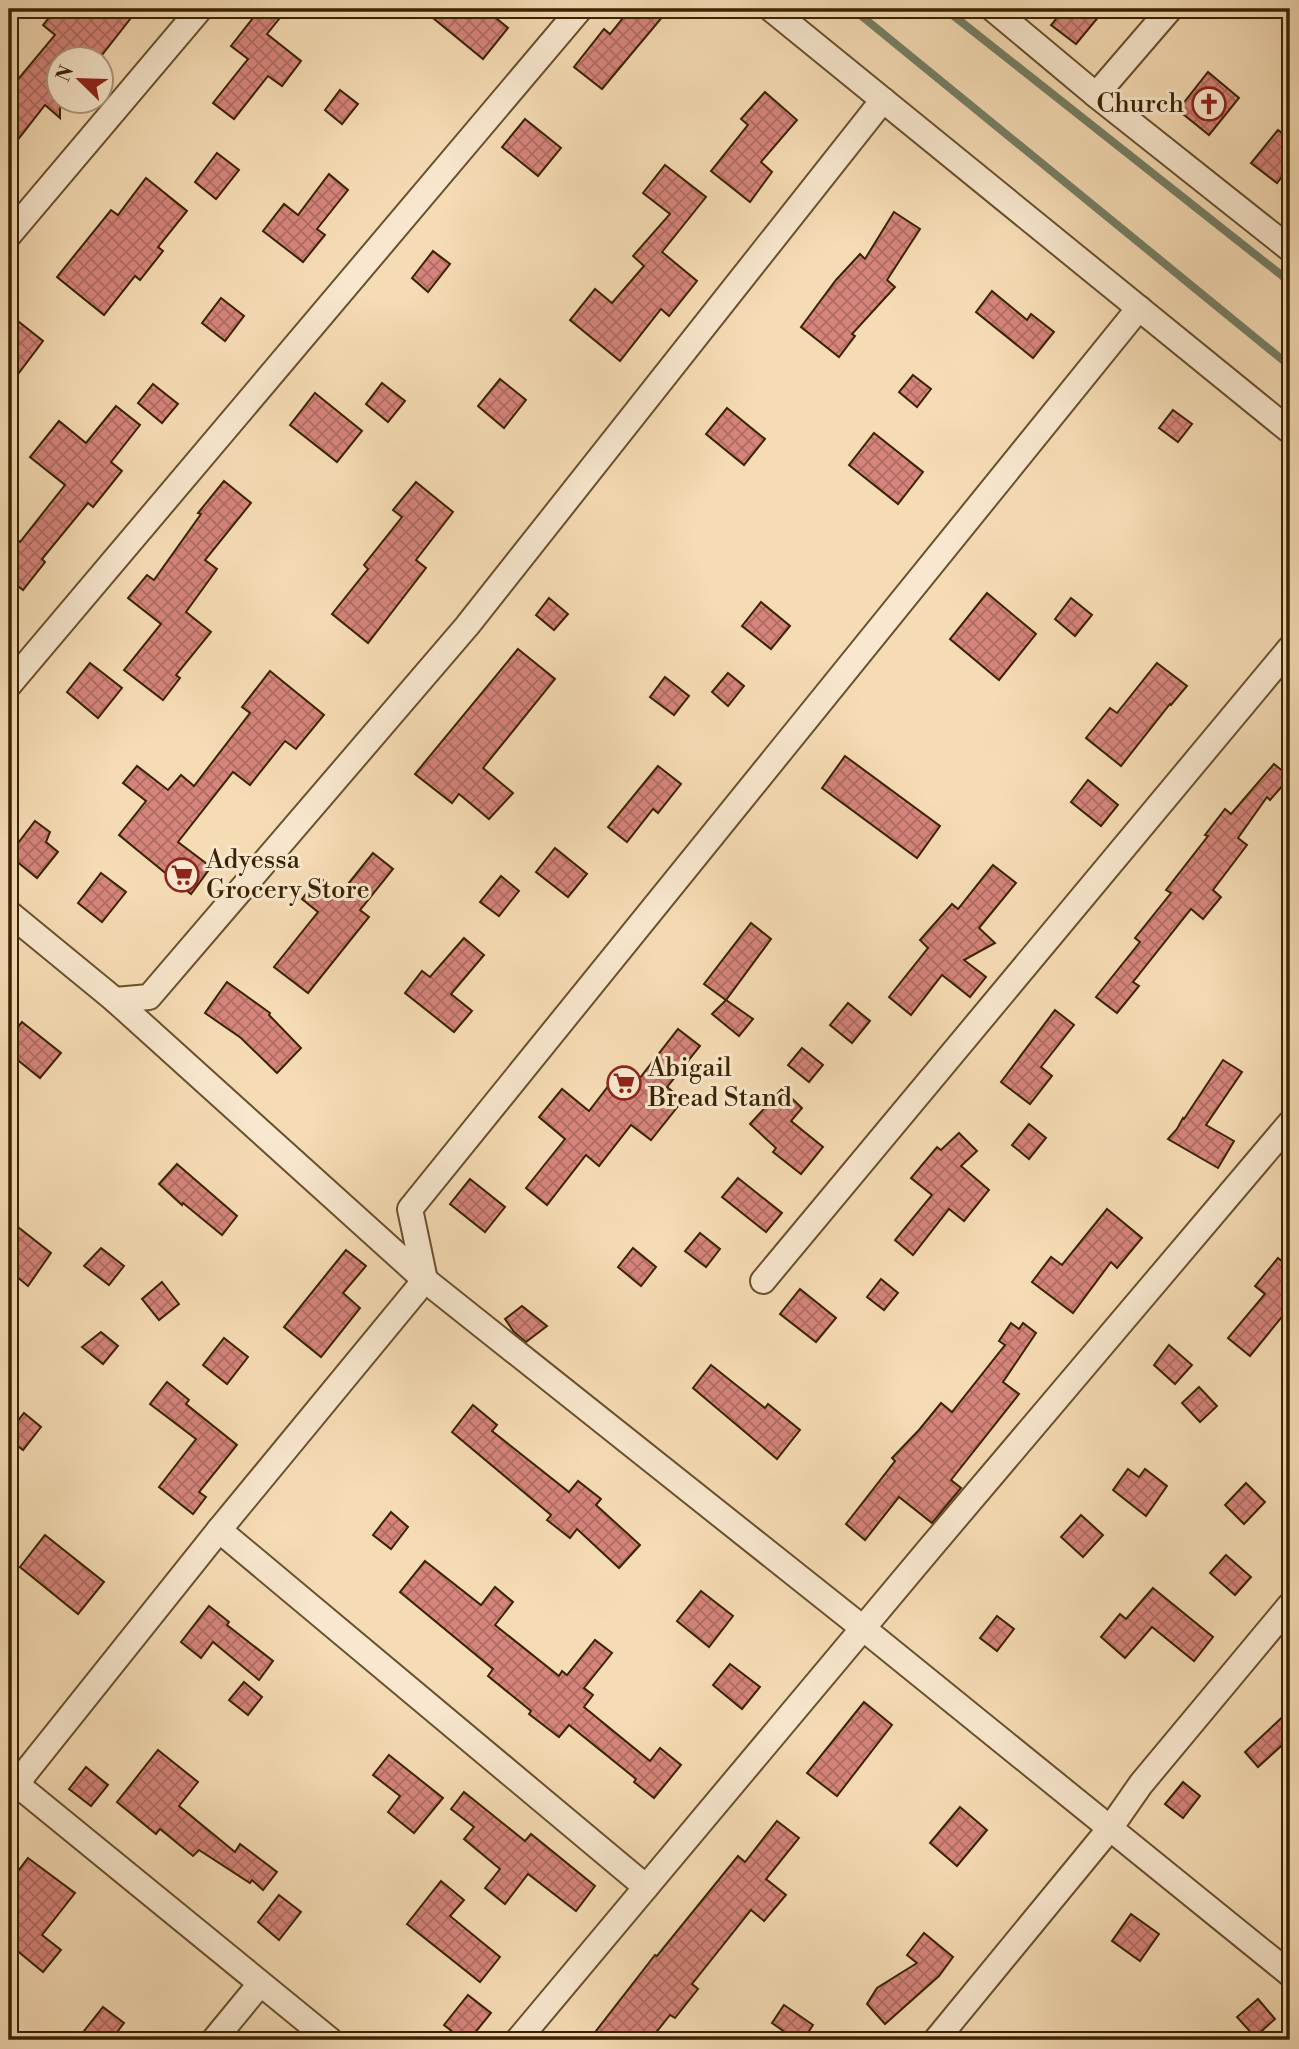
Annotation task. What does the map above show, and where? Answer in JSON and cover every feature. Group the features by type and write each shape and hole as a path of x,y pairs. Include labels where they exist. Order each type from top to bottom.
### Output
{"street":[{"path":"9,235 200,9"},
{"path":"9,685 580,9"},
{"path":"771,9 1290,431"},
{"path":"993,9 1290,249"},
{"path":"1096,94 1170,9"},
{"path":"115,1000 149,997 449,647 883,100"},
{"path":"425,1280 410,1209 1139,308"},
{"path":"763,1281 1290,648"},
{"path":"9,913 115,1000 425,1280 1111,1827 1290,1974"},
{"path":"518,2040 1290,1123"},
{"path":"330,2040 11,1785 425,1280"},
{"path":"219,1530 646,1887"},
{"path":"936,2040 1111,1827 1141,1784 1290,1605"},
{"path":"214,2040 260,1984"}],"building":[{"path":"56,9 138,9 109,46 46,46 46,106 9,151 9,90 55,35 43,25"},
{"path":"260,9 287,9 267,34 301,61 282,86 268,76 234,119 213,103 248,59 231,46"},
{"path":"422,9 485,9 508,28 483,59"},
{"path":"619,9 669,9 602,89 574,67 604,29 610,34 626,14"},
{"path":"1064,9 1105,9 1076,44 1051,25"},
{"name":"Church","path":"1208,72 1239,98 1209,135 1178,110"},
{"path":"340,90 358,104 342,124 325,110"},
{"path":"765,92 797,120 761,162 772,172 750,202 711,171 748,125 741,119"},
{"path":"525,119 561,148 538,176 502,147"},
{"path":"1278,130 1290,139 1290,166 1277,183 1251,163"},
{"path":"217,153 239,170 216,199 195,182"},
{"path":"665,165 706,197 662,252 697,281 669,316 661,309 620,361 570,320 595,289 612,303 644,266 633,256 670,214 643,193"},
{"path":"329,174 348,190 317,229 325,235 303,262 263,231 284,204 298,215"},
{"path":"146,178 187,211 158,247 163,251 140,280 135,276 104,315 57,277 111,210 118,215"},
{"path":"894,212 920,229 887,280 895,287 852,334 855,336 839,357 801,327 836,280 860,254 865,259"},
{"path":"433,251 450,264 428,292 412,278"},
{"path":"992,291 1027,320 1031,314 1054,332 1033,358 976,312"},
{"path":"221,298 244,316 225,341 202,323"},
{"path":"9,314 43,341 9,386"},
{"path":"913,375 931,389 917,407 899,392"},
{"path":"500,379 526,400 504,428 478,406"},
{"path":"382,383 405,401 388,422 366,404"},
{"path":"153,384 178,404 162,423 138,403"},
{"path":"315,393 362,431 337,462 290,425"},
{"path":"116,406 140,425 111,462 122,471 93,507 88,503 42,559 45,562 23,590 9,579 9,533 20,542 65,485 30,457 59,421 86,443"},
{"path":"727,408 765,439 744,465 706,434"},
{"path":"1173,410 1192,424 1178,442 1159,428"},
{"path":"874,433 923,472 898,504 849,465"},
{"path":"224,481 251,503 205,560 217,569 186,612 211,632 176,675 180,678 163,700 124,670 161,624 128,598 147,575 154,580 201,514 198,513"},
{"path":"416,482 453,512 416,560 426,568 368,643 332,614 368,569 364,565 402,517 393,510"},
{"path":"987,593 1036,634 999,680 950,639"},
{"path":"549,598 568,614 554,630 536,615"},
{"path":"1071,598 1092,615 1075,636 1055,619"},
{"path":"761,602 790,626 771,649 742,626"},
{"path":"518,649 555,679 483,768 513,793 489,819 459,794 452,803 415,774"},
{"path":"90,663 122,688 98,718 67,692"},
{"path":"1157,663 1187,686 1121,766 1086,738 1110,708 1117,713"},
{"path":"270,671 324,715 296,749 285,741 250,785 233,772 178,842 211,867 191,894 119,835 146,801 123,783 137,766 168,790 181,775 194,786 250,713 242,707"},
{"path":"728,673 744,686 728,706 712,692"},
{"path":"665,677 689,696 674,715 650,697"},
{"path":"845,756 940,826 917,858 822,788"},
{"path":"1274,764 1290,777 1270,800 1267,797 1238,838 1247,845 1213,890 1221,897 1203,919 1191,909 1133,982 1139,986 1117,1013 1096,997 1140,942 1135,938 1171,893 1166,890 1208,836 1205,835 1225,809 1231,814"},
{"path":"658,766 681,784 658,813 653,809 627,842 608,827"},
{"path":"1088,780 1118,805 1101,826 1071,802"},
{"path":"35,821 50,832 46,842 58,852 37,878 9,855"},
{"path":"555,848 587,874 568,897 536,872"},
{"path":"373,853 393,869 360,910 369,917 308,993 274,967 318,912 302,899 319,877 340,894"},
{"path":"993,865 1016,883 979,928 995,943 964,960 986,977 970,997 942,975 911,1015 889,997 928,948 920,940 952,904 958,909"},
{"path":"101,873 126,892 102,922 78,903"},
{"path":"501,876 519,891 499,916 480,902"},
{"path":"751,923 771,939 726,1000 704,984"},
{"path":"464,938 484,955 451,994 472,1011 454,1032 405,993 422,971 430,977"},
{"path":"227,982 270,1013 301,1048 277,1073 241,1038 205,1013"},
{"path":"726,1000 753,1019 739,1036 712,1014"},
{"path":"848,1003 870,1021 852,1043 830,1025"},
{"path":"1055,1010 1074,1025 1041,1067 1052,1076 1030,1104 1001,1082"},
{"path":"22,1022 61,1053 40,1078 9,1053 9,1038"},
{"path":"678,1029 700,1046 667,1087 683,1100 651,1140 631,1125 599,1166 586,1155 547,1205 526,1188 565,1139 539,1117 562,1089 589,1111 623,1067 639,1079"},
{"path":"802,1048 823,1065 809,1082 788,1065"},
{"path":"1223,1060 1242,1072 1206,1125 1234,1141 1218,1168 1168,1139"},
{"path":"782,1089 802,1108 791,1121 823,1147 801,1174 773,1152 776,1148 750,1124"},
{"path":"1029,1124 1046,1138 1029,1159 1012,1145"},
{"path":"959,1133 977,1151 961,1166 989,1190 964,1221 949,1209 913,1255 895,1240 932,1195 911,1178 937,1147 941,1150"},
{"path":"177,1164 237,1216 222,1235 159,1184"},
{"path":"738,1178 782,1213 766,1232 722,1197"},
{"path":"470,1179 505,1207 485,1232 450,1204"},
{"path":"1107,1209 1142,1238 1117,1268 1111,1262 1073,1313 1032,1282 1051,1257 1062,1265"},
{"path":"9,1220 51,1253 28,1286 9,1270"},
{"path":"700,1233 720,1249 706,1267 685,1251"},
{"path":"101,1248 124,1266 109,1285 84,1266"},
{"path":"633,1248 656,1267 641,1286 618,1267"},
{"path":"346,1250 366,1266 343,1293 360,1308 321,1357 284,1327"},
{"path":"1278,1258 1290,1268 1290,1307 1250,1356 1228,1338 1265,1294 1255,1286"},
{"path":"881,1279 898,1293 884,1310 867,1297"},
{"path":"162,1282 179,1304 159,1320 142,1299"},
{"path":"800,1289 836,1318 816,1342 780,1314"},
{"path":"522,1306 547,1326 526,1342 514,1332 505,1319"},
{"path":"1011,1323 1019,1329 1023,1323 1036,1333 1003,1382 1019,1394 951,1480 961,1488 932,1523 899,1497 865,1540 846,1524 895,1461 892,1458 941,1403 952,1412 1005,1345 999,1341"},
{"path":"101,1332 118,1346 103,1364 82,1347"},
{"path":"224,1338 248,1357 227,1384 203,1365"},
{"path":"1169,1345 1192,1365 1175,1384 1154,1365"},
{"path":"711,1365 765,1408 768,1404 800,1430 777,1459 693,1388"},
{"path":"167,1382 189,1400 186,1404 237,1445 199,1492 206,1497 193,1514 159,1487 196,1439 150,1404"},
{"path":"1199,1387 1217,1406 1200,1422 1182,1403"},
{"path":"473,1405 497,1425 492,1431 569,1492 578,1481 601,1499 596,1505 640,1545 619,1568 577,1529 570,1538 547,1520 551,1515 452,1432"},
{"path":"24,1413 41,1427 23,1450 9,1439 9,1432"},
{"path":"1128,1469 1139,1477 1145,1469 1167,1486 1146,1516 1113,1490"},
{"path":"1246,1483 1265,1502 1244,1524 1225,1505"},
{"path":"391,1512 408,1527 391,1549 373,1535"},
{"path":"1081,1515 1103,1535 1083,1557 1061,1537"},
{"path":"45,1535 104,1582 78,1614 20,1567"},
{"path":"1226,1555 1251,1577 1235,1595 1210,1573"},
{"path":"425,1561 481,1605 495,1587 513,1602 495,1625 559,1676 562,1671 567,1675 595,1640 612,1653 584,1688 593,1695 584,1707 650,1761 660,1748 681,1765 654,1798 634,1782 636,1779 569,1725 559,1737 529,1714 531,1711 488,1676 493,1669 400,1592"},
{"path":"1153,1588 1213,1637 1194,1661 1152,1627 1125,1658 1101,1637 1120,1614 1126,1619"},
{"path":"701,1591 733,1616 709,1647 677,1621"},
{"path":"209,1606 229,1622 227,1625 273,1661 259,1680 213,1642 201,1658 181,1642"},
{"path":"997,1616 1014,1629 997,1651 980,1638"},
{"path":"730,1664 760,1687 742,1709 713,1685"},
{"path":"244,1682 262,1697 248,1715 229,1700"},
{"path":"864,1702 892,1725 837,1796 807,1773"},
{"path":"1290,1710 1290,1738 1258,1767 1245,1752"},
{"path":"158,1750 198,1782 179,1806 235,1852 240,1844 277,1872 263,1890 252,1880 250,1883 199,1850 193,1856 160,1829 156,1834 117,1802"},
{"path":"389,1755 443,1798 414,1833 388,1812 400,1796 373,1775"},
{"path":"86,1767 108,1785 91,1806 69,1789"},
{"path":"1183,1782 1200,1796 1183,1818 1165,1804"},
{"path":"464,1792 525,1841 531,1834 595,1886 576,1911 528,1874 505,1904 485,1888 500,1869 464,1839 474,1827 451,1809"},
{"path":"960,1807 987,1830 957,1866 930,1843"},
{"path":"777,1821 799,1838 766,1879 786,1895 764,1921 751,1910 692,1984 698,1989 675,2018 670,2015 650,2040 589,2040 655,1955 657,1956 738,1856 745,1862"},
{"path":"28,1858 75,1893 42,1935 61,1950 43,1972 9,1944 9,1883"},
{"path":"441,1881 464,1900 450,1916 500,1957 480,1982 407,1924"},
{"path":"279,1895 301,1912 279,1940 258,1922"},
{"path":"1131,1914 1159,1934 1140,1961 1112,1941"},
{"path":"924,1933 953,1957 939,1976 885,2024 867,2004 877,1988 917,1963 907,1955"},
{"path":"468,1995 491,2013 469,2040 463,2040 444,2025"},
{"path":"1258,1999 1275,2019 1255,2037 1237,2017"},
{"path":"784,2005 813,2025 803,2040 796,2040 772,2023"},
{"path":"103,2007 124,2023 111,2040 96,2040 84,2031"}],"waterway":[{"path":"853,9 1290,366"},
{"path":"945,9 1290,282"}],"place":[{"name":"Church","path":"1209,104"},
{"name":"Adyessa Grocery Store","path":"182,875"},
{"name":"Abigail Bread Stand","path":"624,1083"}]}
